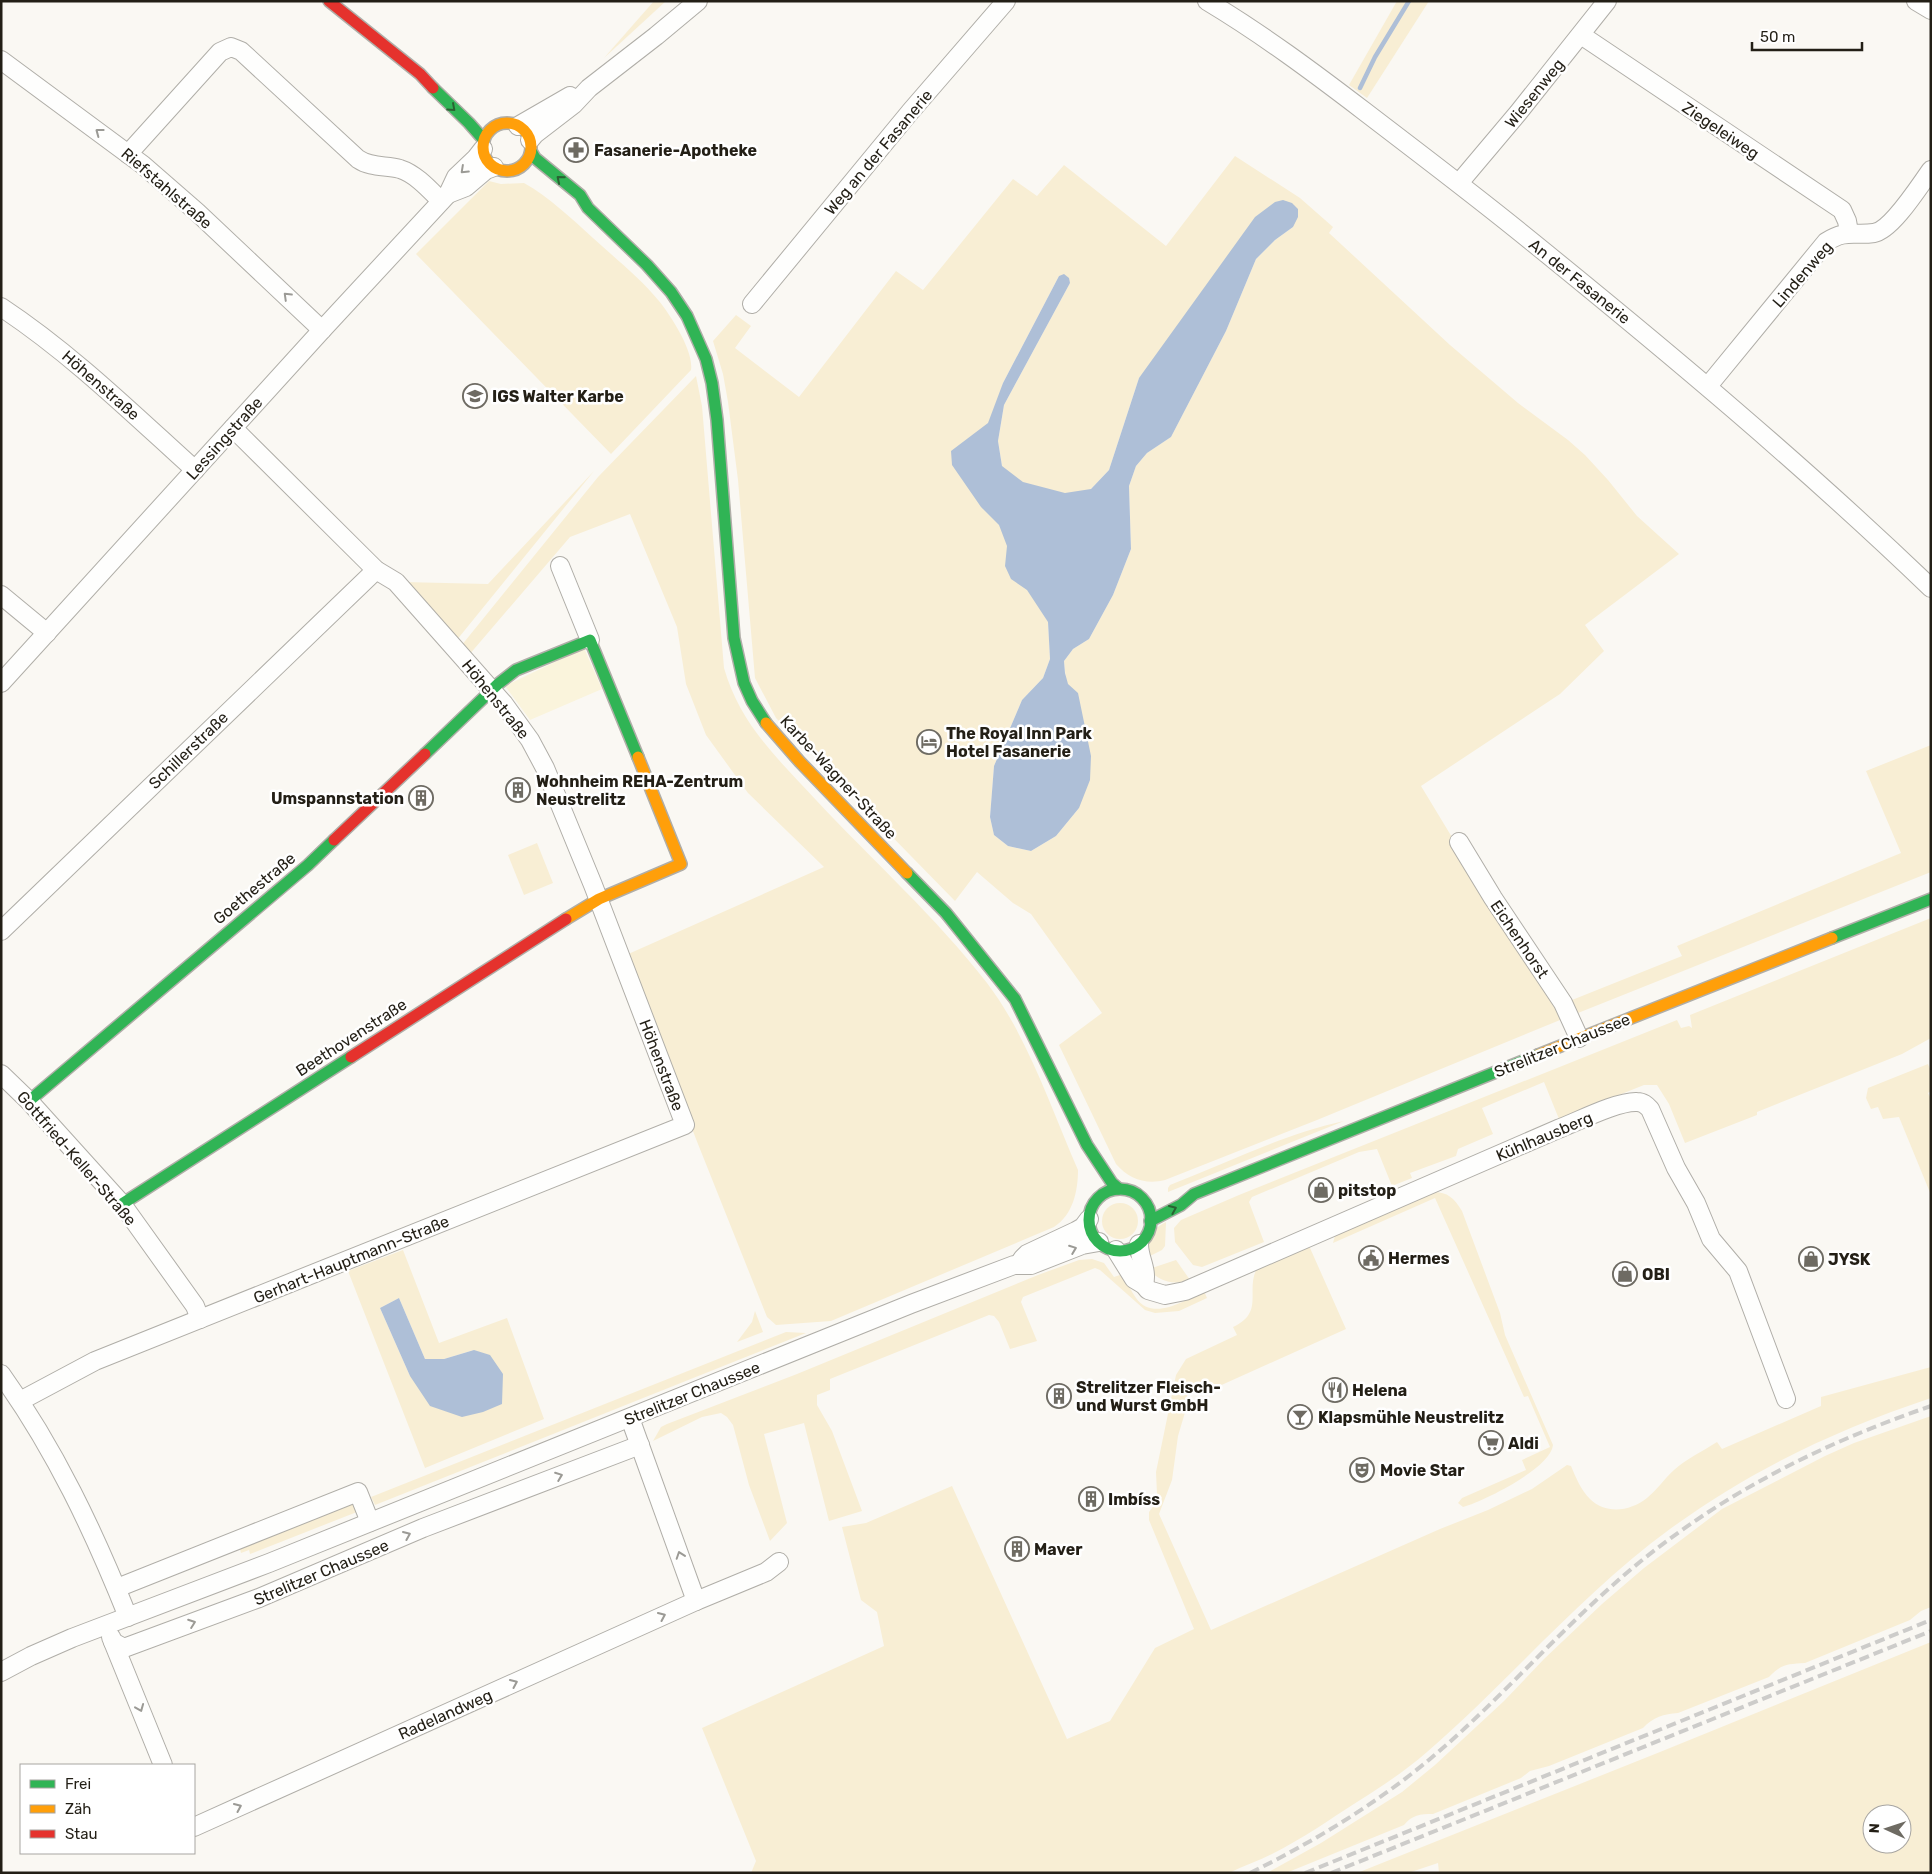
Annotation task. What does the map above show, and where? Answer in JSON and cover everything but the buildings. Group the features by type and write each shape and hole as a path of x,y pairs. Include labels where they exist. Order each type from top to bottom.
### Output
{"street":[{"path":"329,1 420,74 431,89 478,131 484,144 487,160 494,167 503,171 518,168 526,162 535,134 574,104 589,88 698,1"},
{"name":"Weg an der Fasanerie","path":"752,304 910,112 1006,1"},
{"name":"An der Fasanerie","path":"1207,1 1293,57 1459,183 1708,386 1832,495 1931,588"},
{"name":"Wiesenweg","path":"1459,183 1518,113 1607,1"},
{"path":"1916,1 1931,10"},
{"name":"Ziegeleiweg","path":"1581,35 1842,210 1849,232"},
{"path":"128,154 220,52 231,47 241,51 358,159 369,165 406,171 445,197"},
{"name":"Riefstahlstraße","path":"1,60 128,154 197,212 322,330"},
{"path":"420,74 438,81 458,96"},
{"path":"518,126 569,97 589,88"},
{"path":"484,144 493,122 509,123 518,126 524,130 531,146"},
{"name":"Lessingstraße","path":"1,684 445,197 456,177 476,158 484,144"},
{"name":"Karbe-Wagner-Straße","path":"531,146 535,158 580,195 588,208 647,265 671,292 687,316 706,359 717,420 734,638 744,683 752,701 766,722 800,762 946,913 1010,994 1027,1020 1087,1145 1112,1183 1119,1189"},
{"name":"Lessingstraße","path":"445,197 466,187 486,170 494,167"},
{"path":"518,168 532,173"},
{"name":"Lindenweg","path":"1708,386 1826,242 1835,236 1849,232 1874,233 1880,231 1899,214 1931,170"},
{"name":"Karbe-Wagner-Straße","path":"560,194 574,204 588,208"},
{"name":"Höhenstraße","path":"1,307 33,328 62,352 196,470"},
{"name":"Höhenstraße","path":"233,428 376,570 396,582 491,690 530,740 545,768 599,899 684,1125"},
{"path":"560,566 590,640"},
{"name":"Schillerstraße","path":"1,930 376,570"},
{"path":"1,595 47,633"},
{"name":"Goethestraße","path":"29,1101 308,865 491,690 516,670 590,640"},
{"name":"Beethovenstraße","path":"122,1204 599,899 681,864 590,640"},
{"name":"Eichenhorst","path":"1459,842 1493,898 1562,1003 1578,1038"},
{"name":"Strelitzer Chaussee","path":"1150,1221 1181,1205 1194,1194 1578,1038 1931,900"},
{"name":"Gottfried-Keller-Straße","path":"1,1074 29,1101 122,1204 195,1306 200,1319"},
{"name":"Kühlhausberg","path":"1116,1250 1134,1279 1148,1290 1165,1295 1185,1291 1558,1129 1619,1105 1638,1102 1646,1104 1650,1109 1676,1168 1696,1203 1711,1240 1738,1271 1786,1399"},
{"name":"Gerhart-Hauptmann-Straße","path":"20,1401 96,1361 684,1125"},
{"name":"Karbe-Wagner-Straße","path":"1087,1145 1097,1199"},
{"path":"1119,1189 1131,1192 1144,1200 1150,1221 1147,1234 1139,1244 1129,1249 1116,1250 1107,1248 1098,1242 1091,1231 1089,1219 1092,1207 1097,1199 1107,1192 1119,1189"},
{"name":"Strelitzer Chaussee","path":"1177,1193 1194,1194"},
{"path":"1144,1200 1157,1199"},
{"name":"Strelitzer Chaussee","path":"1014,1265 1028,1254 1083,1227 1089,1219"},
{"name":"Strelitzer Chaussee","path":"113,1642 124,1648 259,1598 423,1528 911,1304 1014,1265 1031,1264 1082,1245 1098,1242"},
{"path":"1139,1244 1139,1251 1146,1274 1144,1285"},
{"path":"1,1374 20,1401 64,1474 100,1548 128,1617"},
{"path":"635,1432 696,1601"},
{"name":"Strelitzer Chaussee","path":"1,1672 31,1656 106,1625 370,1522 635,1432"},
{"name":"Strelitzer Chaussee","path":"117,1588 358,1492 370,1522"},
{"name":"Radelandweg","path":"195,1827 696,1601 766,1572 779,1562"},
{"path":"106,1625 164,1764"}],"shaded area":[{"path":"654,1 666,1 604,58"},
{"path":"1397,1 1429,1 1367,98 1349,85"},
{"path":"1235,156 1300,198 1333,227 1329,233 1450,345 1518,403 1585,455 1637,516 1679,554 1585,625 1604,651 1560,694 1421,786 1565,1018 1317,1120 1165,1180 1151,1182 1138,1180 1126,1174 1116,1164 1059,1045 1102,1013 1031,914 1013,903 977,872 955,901 776,718 755,678 738,480 723,374 713,341 736,315 751,326 735,348 799,397 896,271 923,290 1013,179 1037,196 1064,165 1166,246","holes":["1298,209 1293,227 1275,240 1256,259 1226,331 1171,437 1147,453 1136,466 1129,486 1131,549 1113,595 1089,639 1073,649 1064,661 1079,808 1056,836 1031,851 1008,846 994,835 990,817 994,766 1022,700 1043,678 1050,659 1048,622 1091,489 1109,470 1139,378","1064,275 1070,283 1004,405 998,441 1002,466 979,477 1003,383 1059,276"]},
{"path":"489,181 501,184 524,183 560,209 628,269 652,293 681,334 689,353 691,370 611,454 416,254"},
{"path":"696,376 702,406 724,668 731,688 750,723 787,770 926,912 987,983 1002,1004 1027,1050 1078,1170 1073,1202 1066,1216 1054,1227 831,1321 776,1325 767,1317 696,1139 626,955 824,867 748,793 706,735 686,684 677,627 630,514 570,537 469,655 461,646 598,477"},
{"path":"594,471 456,641 403,582 488,584"},
{"path":"1931,745 1931,872 1573,1015 1567,1002 1682,956 1677,946 1901,853 1866,771"},
{"path":"537,843 553,883 524,895 508,855"},
{"path":"1931,918 1931,1038 1902,1054 1685,1143 1669,1104 1657,1085 1644,1085 1559,1119 1544,1082 1482,1108 1493,1134 1458,1149 1456,1156 1410,1173 1412,1178 1392,1186 1377,1149 1359,1152 1252,1197 1249,1202 1264,1242 1202,1267 1193,1265 1175,1242 1174,1228 1181,1220 1239,1195 1677,1020 1681,1028 1689,1026 1692,1028 1690,1015"},
{"path":"1928,1064 1931,1071 1931,1091 1928,1093 1931,1099 1931,1195 1899,1117 1883,1119 1878,1107 1871,1109 1866,1098 1868,1088"},
{"path":"1344,1121 1168,1192 1170,1185 1256,1150 1300,1133"},
{"path":"1433,1192 1443,1193 1450,1197 1462,1211 1500,1313 1505,1335 1553,1445 1541,1464 1529,1473 1500,1491 1463,1507 1458,1503 1462,1498 1526,1470 1522,1460 1550,1447 1528,1396 1524,1397 1435,1198 1333,1243 1336,1232"},
{"path":"1120,1203 1127,1204 1133,1208 1137,1214 1137,1228 1133,1234 1127,1238 1120,1239 1113,1238 1107,1234 1103,1228 1102,1221 1103,1214 1107,1208 1113,1204"},
{"path":"1166,1222 1165,1246 1162,1250 1146,1258 1150,1236 1156,1228"},
{"path":"1300,1248 1310,1248 1346,1329 1206,1392 1198,1389 1191,1390 1187,1396 1186,1409 1178,1436 1172,1480 1159,1514 1211,1630 1440,1529 1488,1510 1532,1489 1567,1465 1571,1466 1584,1492 1596,1504 1611,1509 1626,1508 1634,1506 1647,1498 1670,1473 1717,1442 1722,1449 1821,1406 1821,1397 1931,1367 1931,1398 1896,1410 1796,1453 1701,1507 1637,1554 1606,1581 1458,1724 1410,1766 1375,1791 1294,1842 1267,1857 1229,1873 751,1873 756,1861 702,1728 884,1646 877,1612 861,1600 842,1527 866,1523 952,1486 1067,1739 1110,1721 1155,1648 1194,1629 1149,1520 1149,1512 1155,1504 1157,1494 1156,1472 1176,1375 1186,1359 1237,1335 1233,1327 1249,1315 1257,1268"},
{"path":"403,1250 439,1343 507,1318 544,1419 425,1468 348,1271","holes":["399,1298 425,1359 444,1359 474,1350 410,1376 380,1308"]},
{"path":"1092,1259 1104,1263 1114,1277 1123,1274 1136,1298 1143,1305 1151,1308 1169,1307 1204,1291 1207,1298 1179,1311 1155,1313 1145,1310 1100,1270 1095,1268 1023,1297 1021,1302 1037,1341 1010,1349 999,1322 994,1316 989,1315 830,1379 830,1390 817,1395 817,1405 832,1431 862,1511 829,1521 804,1423 764,1434 787,1523 770,1541 749,1485 733,1425 727,1417 721,1413 702,1417 653,1441 661,1427 667,1424 797,1374 1038,1275 1079,1260"},
{"path":"1176,1260 1190,1280 1168,1282 1153,1274 1149,1269"},
{"path":"755,1311 763,1332 737,1342 752,1322"},
{"path":"786,1332 806,1333 375,1505 371,1497"},
{"path":"1931,1416 1931,1607 1921,1611 1910,1620 1805,1663 1777,1669 1769,1677 1678,1713 1659,1717 1643,1728 1549,1766 1530,1771 1521,1778 1433,1814 1417,1816 1410,1819 1404,1825 1286,1873 1267,1873 1321,1843 1402,1792 1435,1765 1504,1701 1544,1659 1602,1604 1644,1568 1722,1509 1854,1443"},
{"path":"358,1498 362,1510 250,1554 249,1550 241,1553 240,1549 232,1552 231,1548"},
{"path":"1931,1642 1931,1873 1439,1873 1438,1863 1408,1873 1357,1873"}],"sand":[{"path":"584,648 602,689 530,720 505,686"}],"water":[{"path":"1283,200 1292,203 1298,209 1298,217 1293,227 1275,240 1256,259 1226,331 1171,437 1147,453 1136,466 1129,486 1131,549 1113,595 1089,639 1073,649 1064,661 1068,684 1078,693 1091,756 1090,780 1079,808 1056,836 1031,851 1008,846 994,835 990,817 994,766 1022,700 1043,678 1050,659 1048,622 1027,590 1011,579 1005,566 1007,546 999,525 981,507 952,465 951,451 988,423 1003,383 1059,276 1064,274 1069,278 1070,283 1004,405 998,441 1002,466 1023,482 1065,493 1091,489 1109,470 1139,378 1255,217 1275,202"},
{"path":"399,1298 425,1359 444,1359 474,1350 490,1355 503,1374 502,1404 483,1412 462,1417 430,1406 410,1376 380,1308"}],"waterway":[{"path":"1360,88 1375,57 1409,1"}],"railway":[{"path":"1250,1873 1297,1848 1366,1807 1409,1776 1484,1710 1613,1584 1674,1535 1708,1512 1779,1471 1853,1436 1931,1406"},
{"path":"1305,1873 1931,1620"},
{"path":"1331,1873 1931,1631"}],"traffic: fast":[{"path":"433,88 484,140"},
{"path":"531,151 535,158 580,195 588,208 647,265 671,292 687,316 706,359 712,383 717,420 734,638 744,683 752,701 766,723"},
{"path":"425,754 498,684 516,670 590,640 638,757"},
{"path":"29,1101 308,865 334,840"},
{"path":"907,873 946,913 1015,999 1087,1145 1112,1183 1119,1189"},
{"path":"1832,938 1931,899"},
{"path":"1150,1221 1181,1205 1194,1194 1538,1055"},
{"path":"122,1204 351,1057"},
{"path":"1120,1189 1132,1192 1142,1198 1148,1208 1151,1220 1148,1232 1142,1242 1132,1248 1120,1251 1108,1248 1098,1242 1092,1232 1089,1220 1092,1208 1098,1198 1108,1192 1120,1189"}],"traffic: slow":[{"path":"507,123 516,125 524,130 529,138 531,147 529,156 524,164 516,169 507,171 498,169 490,164 485,156 483,147 485,138 490,130 498,125 507,123"},
{"path":"766,723 800,762 907,873"},
{"path":"566,919 599,899 681,864 638,757"},
{"path":"1538,1055 1832,938"}],"traffic: jam":[{"path":"329,1 420,74 433,88"},
{"path":"334,840 425,754"},
{"path":"351,1057 566,919"}],"place":[{"name":"Fasanerie-Apotheke","path":"576,150"},
{"name":"IGS Walter Karbe","path":"475,396"},
{"name":"The Royal Inn Park Hotel Fasanerie","path":"929,742"},
{"name":"Wohnheim REHA-Zentrum Neustrelitz","path":"518,790"},
{"name":"Umspannstation","path":"421,798"},
{"name":"pitstop","path":"1321,1190"},
{"name":"Hermes","path":"1371,1258"},
{"name":"JYSK","path":"1811,1259"},
{"name":"OBI","path":"1625,1274"},
{"name":"Helena","path":"1335,1390"},
{"name":"Strelitzer Fleisch- und Wurst GmbH","path":"1059,1396"},
{"name":"Klapsmühle Neustrelitz","path":"1300,1417"},
{"name":"Aldi","path":"1491,1443"},
{"name":"Movie Star","path":"1362,1470"},
{"name":"Imbíss","path":"1091,1499"},
{"name":"Maver","path":"1017,1549"}]}
